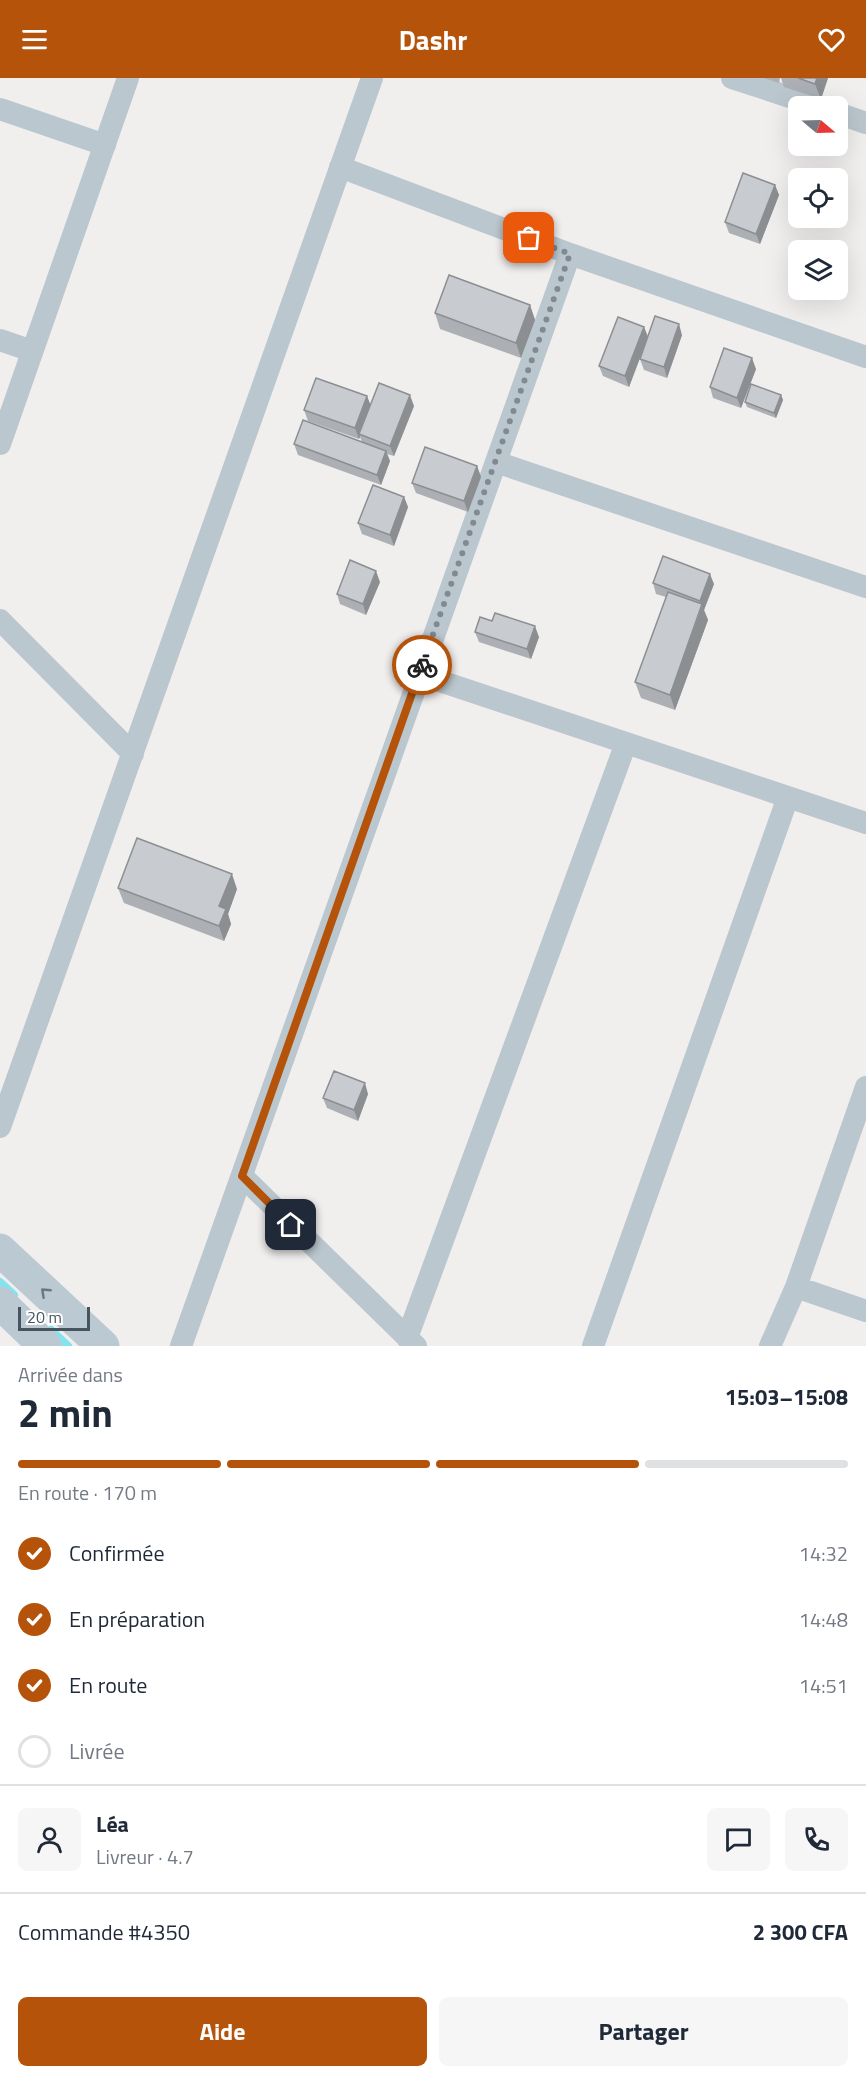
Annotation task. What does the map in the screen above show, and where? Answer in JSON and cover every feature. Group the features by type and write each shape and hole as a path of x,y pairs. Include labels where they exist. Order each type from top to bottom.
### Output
{"street":[{"path":"0,444 128,78"},
{"path":"0,1127 372,78"},
{"path":"732,78 788,96"},
{"path":"0,109 105,145"},
{"path":"848,117 866,123"},
{"path":"340,167 570,254 866,357"},
{"path":"181,1346 418,674 570,254"},
{"path":"0,340 32,351"},
{"path":"496,462 866,587"},
{"path":"0,620 133,754"},
{"path":"418,674 866,823"},
{"path":"242,1176 411,1342 626,743"},
{"path":"593,1346 788,797"},
{"path":"770,1346 796,1287 866,1087"},
{"path":"0,1250 104,1346"},
{"path":"796,1287 866,1311"},
{"path":"0,1303 45,1346"}],"building":[{"path":"798,78 817,78 815,84"},
{"path":"743,173 775,185 756,234 725,222"},
{"path":"449,275 530,305 516,343 435,313"},
{"path":"655,316 679,324 664,367 640,359"},
{"path":"618,317 644,327 625,376 599,366"},
{"path":"724,348 752,358 737,398 710,387"},
{"path":"316,378 367,396 355,428 304,410"},
{"path":"379,383 410,395 390,446 359,434"},
{"path":"751,384 781,395 774,413 745,402"},
{"path":"303,420 386,451 377,475 294,444"},
{"path":"425,447 477,466 464,501 412,483"},
{"path":"373,485 404,497 390,535 358,523"},
{"path":"663,556 710,574 700,601 653,583"},
{"path":"350,560 376,571 363,604 337,594"},
{"path":"668,592 702,604 670,695 635,682"},
{"path":"495,613 535,626 527,649 475,632 480,617 492,621"},
{"path":"137,838 232,874 219,906 226,909 219,926 118,888"},
{"path":"334,1071 365,1083 354,1110 323,1098"}],"waterway":[{"path":"0,1282 14,1295"},
{"path":"51,1330 68,1346"}],"way so far":[{"path":"422,665 570,254 529,238"}],"route":[{"path":"291,1225 242,1176 422,665"}]}
